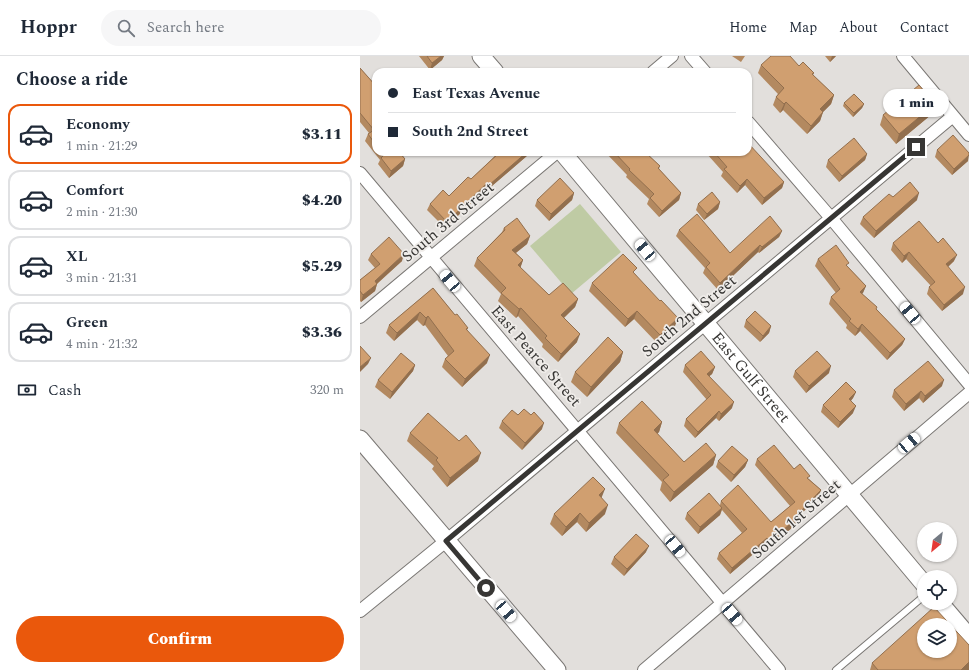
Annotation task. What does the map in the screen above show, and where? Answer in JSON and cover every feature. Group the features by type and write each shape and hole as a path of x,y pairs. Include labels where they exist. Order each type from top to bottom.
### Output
{"street":[{"path":"481,56 492,68"},
{"path":"658,68 672,56"},
{"path":"691,56 701,68"},
{"path":"903,56 969,135"},
{"name":"South 2nd Street","path":"360,611 446,541 953,116"},
{"path":"752,127 831,218 969,384"},
{"name":"South 3rd Street","path":"360,317 552,156"},
{"name":"East Gulf Street","path":"565,156 917,575"},
{"name":"East Pearce Street","path":"360,174 578,430 778,669"},
{"name":"South 1st Street","path":"644,670 969,393"},
{"path":"360,439 557,670"},
{"path":"946,610 969,637"}],"lane":[{"path":"836,670 917,602"}],"green space":[{"path":"580,204 621,252 571,294 530,246"}],"building":[{"path":"427,56 441,56 432,63"},
{"path":"771,56 790,56 799,66 803,62 814,73 812,74 834,95 820,109 823,112 811,126 786,102 784,104 776,97 784,88 761,65"},
{"path":"360,68 372,82 372,128 360,113"},
{"path":"919,85 935,104 899,134 883,115"},
{"path":"854,94 864,104 854,113 844,103"},
{"path":"372,131 372,140 368,134"},
{"path":"953,135 969,153 969,155 954,169 937,150"},
{"path":"854,138 867,154 842,176 828,160"},
{"path":"752,147 784,182 764,198 747,179 740,186 724,169 727,167 717,156 752,156"},
{"path":"383,156 402,156 405,159 391,171 381,158"},
{"path":"496,156 522,156 489,185 487,183 447,222 430,204 443,190 449,196 468,177 471,179"},
{"path":"618,156 649,156 660,166 658,168 681,193 662,211 650,198 654,194 629,170 630,169"},
{"path":"560,178 574,193 551,214 537,200"},
{"path":"910,182 919,193 876,231 863,217 889,194 893,197"},
{"path":"712,192 720,202 707,214 698,204"},
{"path":"697,214 730,253 770,216 782,231 762,247 760,245 720,283 706,267 710,263 679,230"},
{"path":"517,218 530,236 512,250 523,260 518,265 549,295 563,283 578,299 561,315 580,334 561,354 545,338 547,336 521,308 519,309 501,293 506,288 477,258 505,230 504,228"},
{"path":"919,221 938,243 943,238 957,255 946,264 965,287 944,305 929,287 935,282 909,252 904,256 893,243"},
{"path":"389,237 404,254 375,281 377,284 363,295 360,291 360,280 380,264 371,254"},
{"path":"836,245 849,263 846,265 866,286 860,292 877,307 876,309 905,339 890,353 862,324 858,329 849,321 851,319 831,297 840,289 818,259"},
{"path":"623,254 637,268 633,272 678,318 660,335 637,311 628,319 592,283"},
{"path":"433,288 455,315 457,314 468,328 466,329 490,355 465,379 445,359 454,351 428,316 426,318 420,312 397,333 389,325"},
{"path":"755,311 771,326 763,336 746,320"},
{"path":"608,337 623,352 591,387 575,372"},
{"path":"360,346 371,358 360,367"},
{"path":"701,351 715,367 707,374 734,402 721,414 719,411 698,432 686,419 711,395 685,365"},
{"path":"817,351 831,366 809,386 795,371"},
{"path":"401,353 415,365 392,392 378,380"},
{"path":"928,361 944,380 925,396 921,391 906,404 894,390"},
{"path":"846,382 856,392 849,399 856,406 840,422 823,405"},
{"path":"642,401 662,422 654,430 684,462 706,443 716,455 674,492 663,480 669,475 619,423"},
{"path":"524,409 531,415 534,412 544,423 525,443 502,421 512,410 518,415"},
{"path":"428,413 459,441 466,435 481,453 450,478 436,460 438,458 410,433"},
{"path":"774,445 794,469 800,464 810,476 807,478 821,490 800,512 802,514 770,541 767,538 732,568 719,553 747,529 721,501 738,485 771,522 795,502 757,459"},
{"path":"732,446 748,460 734,475 718,461"},
{"path":"593,477 605,489 599,495 608,505 589,523 580,513 566,527 554,514"},
{"path":"709,493 722,508 700,527 687,513"},
{"path":"636,534 649,546 627,569 614,557"},
{"path":"931,610 937,610 944,618 922,618"},
{"path":"917,622 917,658 957,658 957,632 969,645 969,662 961,670 878,670 872,663"}],"route":[{"path":"486,588 446,541 916,147"}]}
